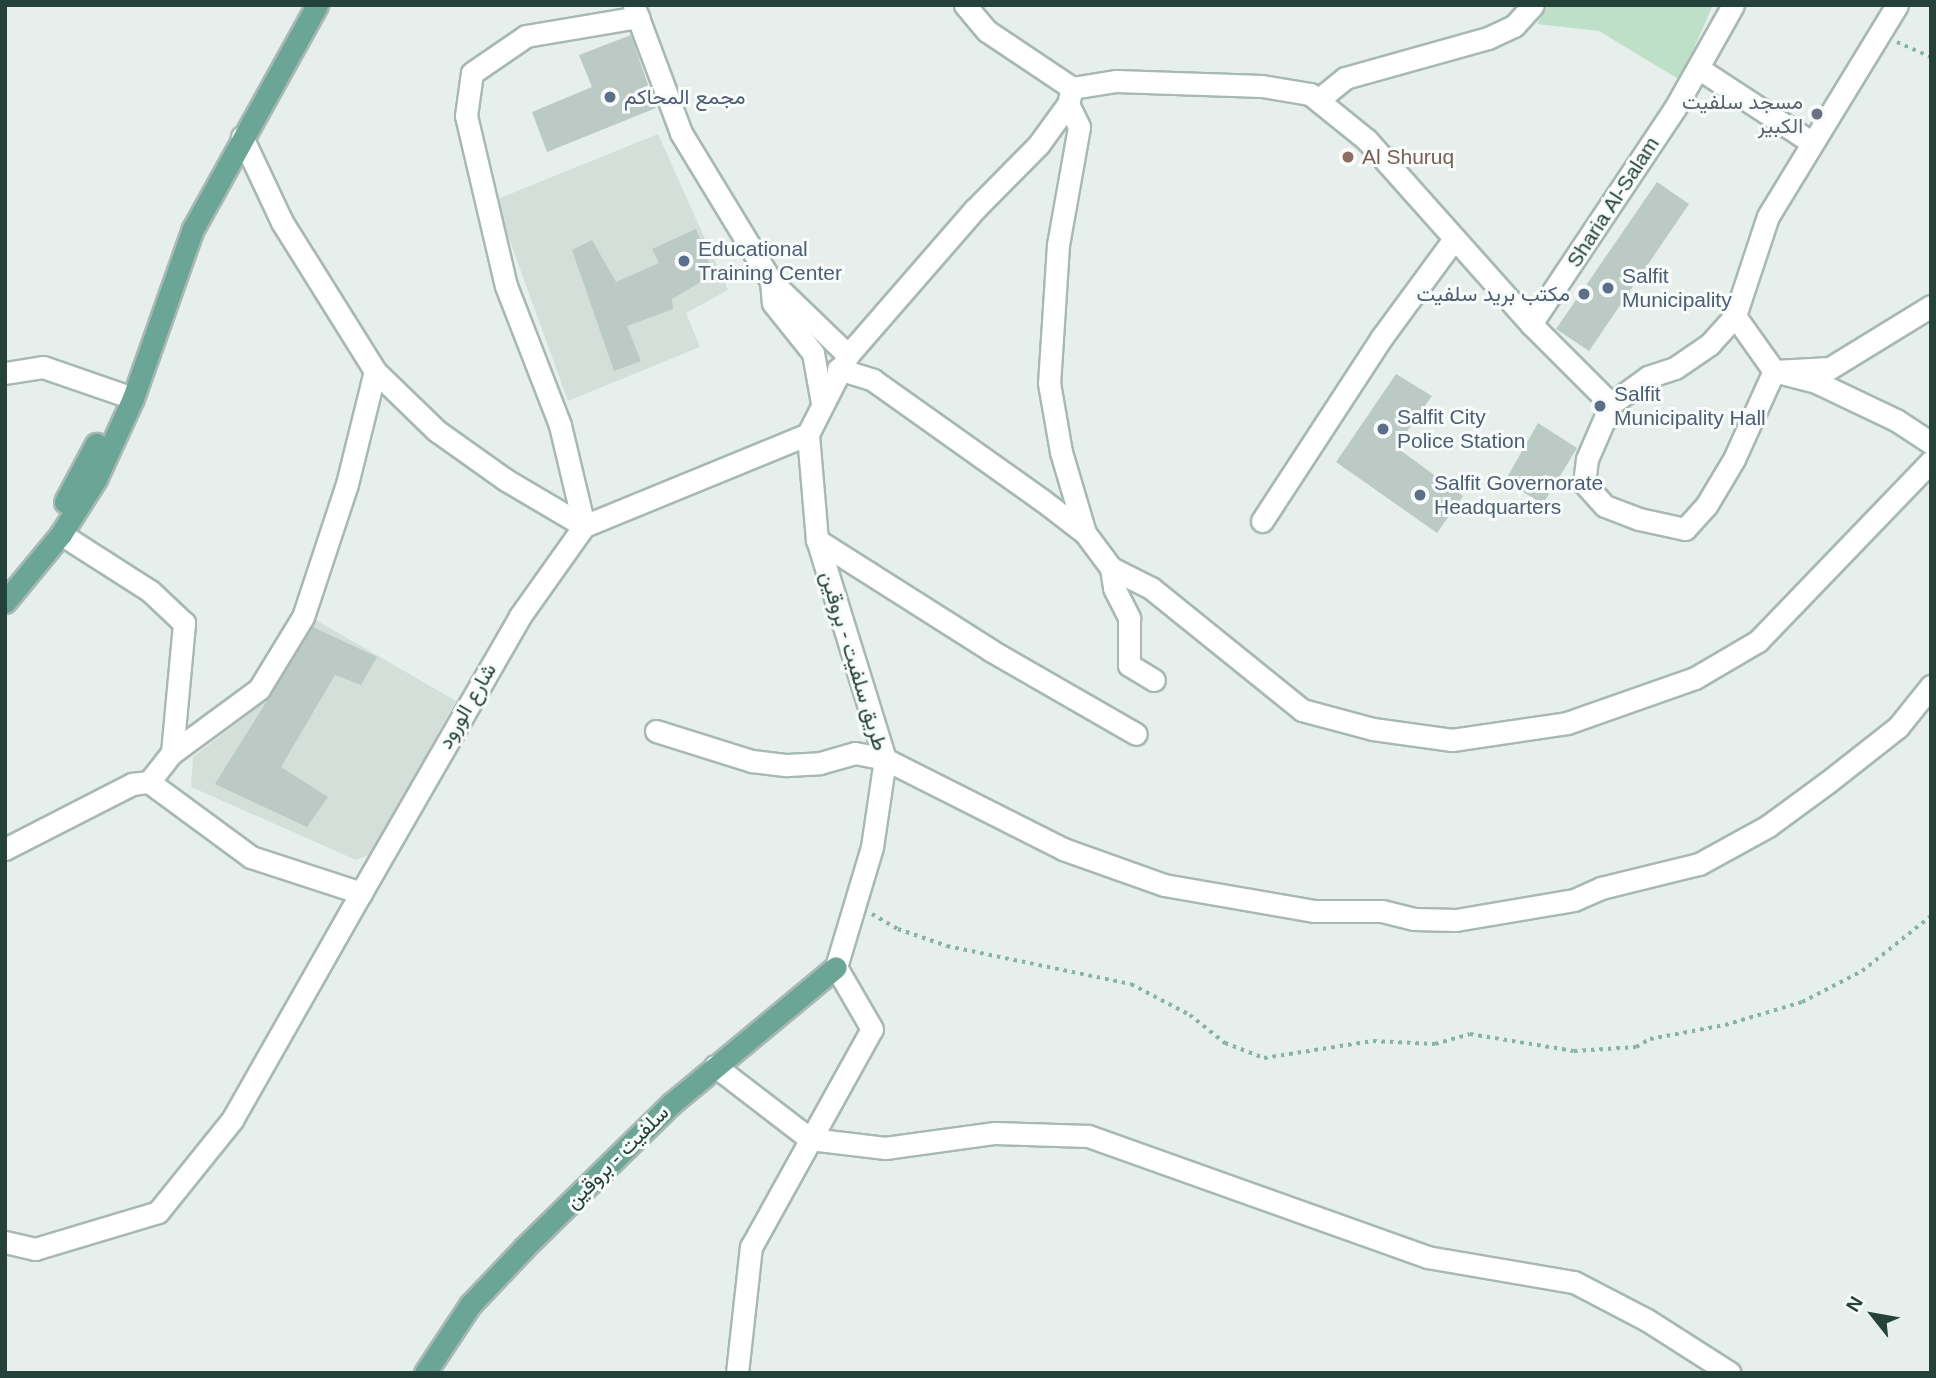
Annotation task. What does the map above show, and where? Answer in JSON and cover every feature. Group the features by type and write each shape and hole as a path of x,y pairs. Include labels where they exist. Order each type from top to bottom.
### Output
{"main road":[{"path":"5,581 50,527 121,394 183,224 300,5"},
{"path":"5,602 61,534 96,478 128,409 193,229 317,5"},
{"name":"سلفيت - بروقين","path":"425,1373 470,1306 515,1258 715,1066 836,967"}],"street":[{"path":"965,5 986,31 1070,96 1079,127 1058,245 1049,383 1061,452 1085,533"},
{"path":"1318,100 1345,78 1488,38 1514,26 1533,5"},
{"name":"Sharia Al-Salam","path":"1531,324 1698,68 1733,5"},
{"path":"1774,371 1734,459 1706,506 1685,529 1639,519 1605,506 1584,483 1587,459 1611,404 1648,377 1675,368 1701,350 1735,316 1768,216 1876,32 1897,5"},
{"path":"584,526 560,425 506,286 466,116 472,73 526,36 636,11 681,133 771,281 843,362 873,380 1085,533 1111,568 1151,588 1302,710 1373,729 1452,740 1523,731 1641,699 1695,678 1758,641 1931,461"},
{"path":"1698,68 1811,142"},
{"path":"584,526 808,434 843,362 974,210 1039,144 1070,96 1116,81 1262,86 1310,94 1367,140 1531,324 1611,404"},
{"path":"242,137 282,222 375,371 437,431 506,480 584,526"},
{"path":"1262,521 1382,337 1454,239"},
{"path":"771,281 773,303 813,353 822,402"},
{"path":"1774,371 1830,368 1931,306"},
{"path":"1735,316 1774,371 1816,382 1896,420 1931,443"},
{"path":"5,373 43,367 121,394"},
{"path":"5,849 132,785 149,782 172,753 259,688 303,617 347,484 375,371"},
{"name":"طريق سلفيت - بروقين","path":"808,434 817,540 885,759 872,847 836,967"},
{"name":"شارع الورود","path":"5,1242 35,1249 158,1212 232,1119 520,616 584,526"},
{"path":"61,534 150,591 184,623 172,753"},
{"path":"817,540 990,650 1136,734"},
{"path":"1111,568 1114,588 1129,618 1129,665 1154,680"},
{"path":"656,731 752,761 787,765 820,763 855,752 885,759 1063,849 1164,885 1315,911 1382,911 1414,919 1457,920 1574,900 1601,888 1699,864 1768,826 1828,782 1898,727 1931,686"},
{"path":"149,782 251,857 361,893"},
{"path":"737,1373 751,1247 872,1029 836,967"},
{"path":"715,1066 810,1139 885,1148 995,1133 1088,1136 1200,1172 1427,1257 1574,1282 1647,1320 1730,1373"}],"path":[{"path":"1876,32 1931,57"},
{"path":"855,907 947,946 1131,984 1190,1015 1225,1043 1264,1058 1373,1041 1435,1044 1470,1034 1574,1051 1636,1047 1650,1039 1725,1025 1802,1002 1862,971 1931,916"}],"shaded area":[{"path":"658,134 728,290 686,313 700,347 568,401 495,200"},
{"path":"316,620 456,701 371,854 356,860 191,787 193,757 258,707"}],"green space":[{"path":"1548,5 1713,5 1680,80 1599,31 1537,24"}],"building":[{"name":"مجمع المحاكم","path":"631,35 656,108 547,152 532,112 592,87 579,55"},
{"name":"Salfit Municipality","path":"1657,182 1689,204 1589,351 1556,329"},
{"path":"696,229 714,274 672,299 673,309 627,326 641,361 614,371 572,250 592,240 616,282 659,263 652,249"},
{"path":"1396,374 1432,396 1396,447 1463,496 1437,533 1336,462"},
{"path":"1538,423 1577,448 1543,504 1505,481"},
{"path":"313,627 377,657 361,685 335,675 281,767 328,797 307,827 215,784"}],"place":[{"name":"مجمع المحاكم","path":"610,97"},
{"name":"مسجد سلفيت الكبير","path":"1817,114"},
{"name":"Al Shuruq","path":"1348,157"},
{"name":"Educational Training Center","path":"684,261"},
{"name":"Salfit Municipality","path":"1608,288"},
{"name":"مكتب بريد سلفيت","path":"1584,294"},
{"name":"Salfit Municipality Hall","path":"1600,406"},
{"name":"Salfit City Police Station","path":"1383,429"},
{"name":"Salfit Governorate Headquarters","path":"1420,495"}]}
